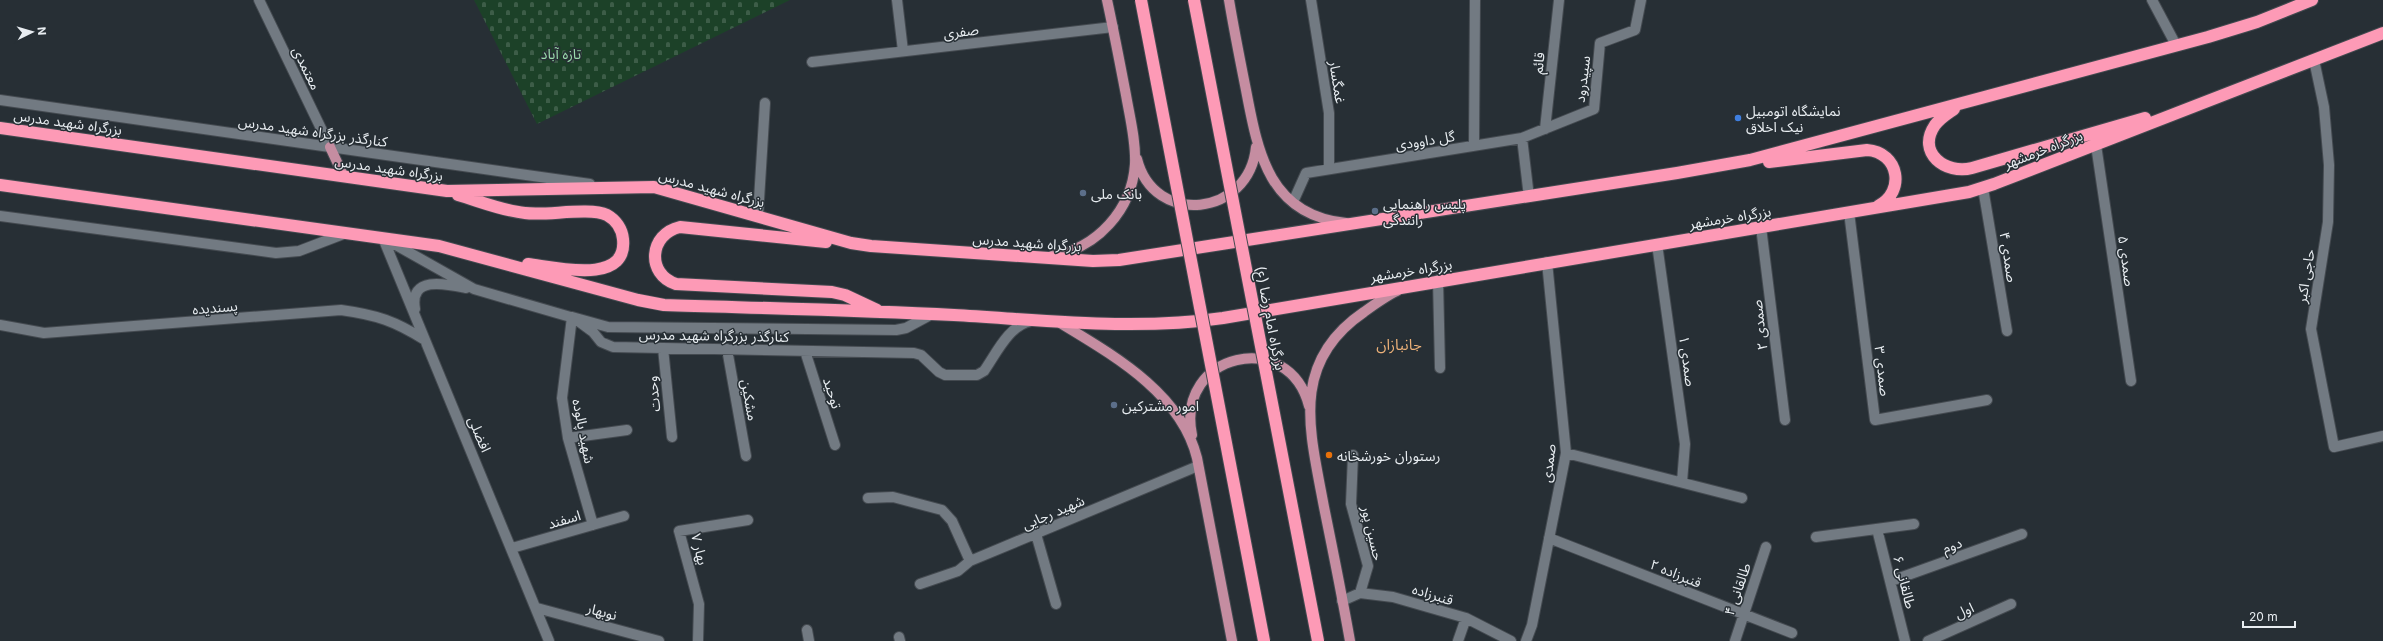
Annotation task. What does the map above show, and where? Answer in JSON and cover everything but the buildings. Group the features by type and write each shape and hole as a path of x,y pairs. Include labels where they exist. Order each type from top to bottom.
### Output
{"highway":[{"path":"1141,0 1264,641"},
{"name":"بزرگراه امام رضا (ع)","path":"1194,0 1318,641"},
{"path":"1365,222 1677,173 1777,153 2257,22 2312,0"},
{"name":"بزرگراه خرمشهر","path":"1057,321 1137,325 1190,322 1762,227 1983,188 2383,33"},
{"path":"1968,102 1942,118 1935,125 1931,135 1930,145 1933,154 1939,162 1952,170 1972,168 2221,96"},
{"name":"بزرگراه شهید مدرس","path":"0,128 440,190 659,188 871,246 1024,257 1093,261 1119,260 1365,222"},
{"path":"1677,173 1872,150 1882,154 1892,164 1896,173 1896,183 1893,193 1887,201 1867,209"},
{"path":"0,185 439,246 657,304 932,314 1057,321"},
{"path":"440,190 520,213 601,213 618,224 623,238 619,258 608,268 598,271 491,260"},
{"path":"871,246 680,227 670,230 659,240 654,259 657,269 663,277 676,284 832,292 845,295 883,313"}],"main road":[{"path":"1108,0 1135,146 1142,173 1158,192 1185,205 1205,205 1228,196 1245,179 1255,156 1253,130"},
{"path":"1229,0 1253,130 1260,157 1268,174 1279,189 1293,202 1309,212 1331,221 1365,222"},
{"path":"1024,257 1044,257 1067,252 1092,239 1107,227 1119,212 1128,196 1133,177 1135,146"},
{"path":"330,147 344,176"},
{"path":"1350,641 1313,448 1311,420 1312,390 1320,359 1331,341 1346,324 1395,292 1413,284"},
{"path":"1057,321 1124,362 1142,376 1179,420 1188,434 1196,452"},
{"path":"1232,641 1190,418 1195,393 1210,374 1231,361 1245,358 1260,359 1275,363 1287,371 1303,390 1311,420"}],"street":[{"name":"معتمدی","path":"259,0 330,147"},
{"path":"897,0 903,52"},
{"name":"غمگسار","path":"1310,0 1329,113 1330,169"},
{"path":"1474,146 1475,0"},
{"name":"قائم","path":"1545,129 1559,0"},
{"name":"سپیدرود","path":"1522,138 1594,109 1600,43 1635,30 1641,0"},
{"path":"2152,0 2176,45"},
{"name":"صفری","path":"812,62 1113,27"},
{"name":"حاجی اکبر","path":"2314,60 2324,107 2329,165 2328,222 2311,329 2334,446 2383,436"},
{"name":"کنارگذر بزرگراه شهید مدرس","path":"0,100 622,189"},
{"path":"758,216 765,103"},
{"path":"1522,138 1529,197"},
{"name":"گل داوودی","path":"1293,202 1306,173 1522,138"},
{"name":"صمدی ۵","path":"2096,145 2131,381"},
{"name":"صمدی ۴","path":"1983,188 2007,331"},
{"name":"صمدی ۳","path":"1848,212 1875,420 1987,400"},
{"path":"0,216 276,253 299,251 346,233"},
{"name":"صمدی ۲","path":"1762,227 1785,420"},
{"name":"کنارگذر بزرگراه شهید مدرس","path":"383,238 478,290 572,317 608,346 914,353 920,355 942,374 977,375 984,371 1016,328 1027,322 1039,320"},
{"name":"افضلی","path":"383,238 537,608 549,641"},
{"name":"صمدی ۱","path":"1658,244 1685,444 1682,482"},
{"name":"صمدی","path":"1526,641 1532,624 1566,453 1547,262"},
{"path":"1438,280 1440,368"},
{"path":"418,321 415,307 416,296 420,290 427,285 441,283 478,290"},
{"name":"پسندیده","path":"0,325 44,333 341,310 369,314 398,323 426,340"},
{"path":"572,317 608,327 896,330 906,328 932,314"},
{"name":"شهید پالوده","path":"572,317 562,398 568,438 593,525"},
{"name":"وحدت","path":"663,348 672,437"},
{"name":"مشکین","path":"727,349 746,456"},
{"name":"توحید","path":"805,351 835,444"},
{"path":"568,438 627,430"},
{"path":"1566,453 1742,498"},
{"name":"حسین پور","path":"1353,455 1351,504 1368,566 1360,593"},
{"name":"شهید رجایی","path":"920,584 958,571 970,561 1198,466"},
{"path":"868,498 893,497 942,510 952,521 970,561"},
{"name":"اسفند","path":"512,548 624,516"},
{"name":"بهار ۷","path":"698,641 700,604 680,532 748,520"},
{"path":"1816,538 1914,524"},
{"name":"طالقانی ۶","path":"1877,529 1905,641"},
{"path":"1036,534 1056,604"},
{"name":"دوم","path":"1891,581 2022,534"},
{"name":"قنبرزاده ۲","path":"1549,538 1742,615 1792,633"},
{"name":"طالقانی ۴","path":"1735,641 1742,615 1766,547"},
{"path":"1342,601 1360,593"},
{"name":"قنبرزاده","path":"1360,593 1393,597 1466,618 1511,641"},
{"name":"اول","path":"1928,641 2011,604"},
{"name":"نوبهار","path":"537,608 660,641"},
{"path":"1458,641 1466,618"},
{"path":"807,630 809,641"}],"green space":[{"name":"تازه آباد","path":"474,0 790,0 537,124"}],"place":[{"name":"نمایشگاه اتومبیل نیک اخلاق","path":"1738,118"},
{"name":"بانک ملی","path":"1083,193"},
{"name":"پلیس راهنمایی رانندگی","path":"1375,211"},
{"name":"امور مشترکین","path":"1114,405"},
{"name":"رستوران خورشخانه","path":"1329,455"}],"district":[{"name":"جانبازان","path":"1399,344"}]}
